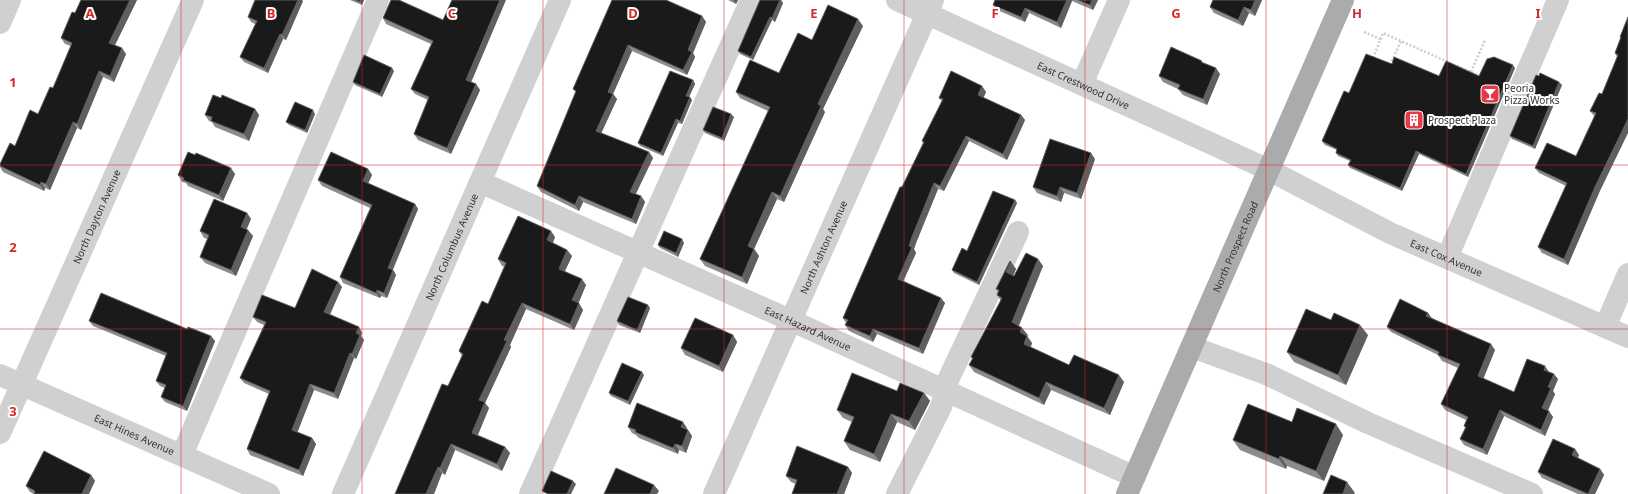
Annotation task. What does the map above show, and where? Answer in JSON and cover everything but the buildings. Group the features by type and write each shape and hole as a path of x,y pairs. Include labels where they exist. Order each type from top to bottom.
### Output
{"main road":[{"name":"North Prospect Road","path":"1131,485 1343,0"}],"street":[{"path":"0,23 10,0"},
{"name":"North Dayton Avenue","path":"0,433 193,0"},
{"path":"182,455 378,0"},
{"name":"North Columbus Avenue","path":"343,494 560,0"},
{"path":"530,494 751,0"},
{"name":"East Crestwood Drive","path":"897,0 930,7 1082,84 1269,170"},
{"path":"1082,84 1119,0"},
{"path":"1447,258 1558,0"},
{"name":"North Ashton Avenue","path":"714,494 930,7"},
{"name":"East Cox Avenue","path":"1269,170 1390,233 1628,336"},
{"name":"East Hazard Avenue","path":"480,182 945,390 1131,485"},
{"path":"897,494 940,407 948,380 1018,232"},
{"path":"1605,327 1628,274"},
{"path":"1192,347 1266,374 1368,423 1532,494"},
{"name":"East Hines Avenue","path":"0,375 269,494"}],"path":[{"path":"1364,32 1380,39"},
{"path":"1372,58 1383,34 1483,77"},
{"path":"1471,72 1485,40"},
{"path":"1390,66 1401,41"}],"place":[{"name":"Peoria Pizza Works","path":"1490,94"},
{"name":"Prospect Plaza","path":"1414,120"}]}
